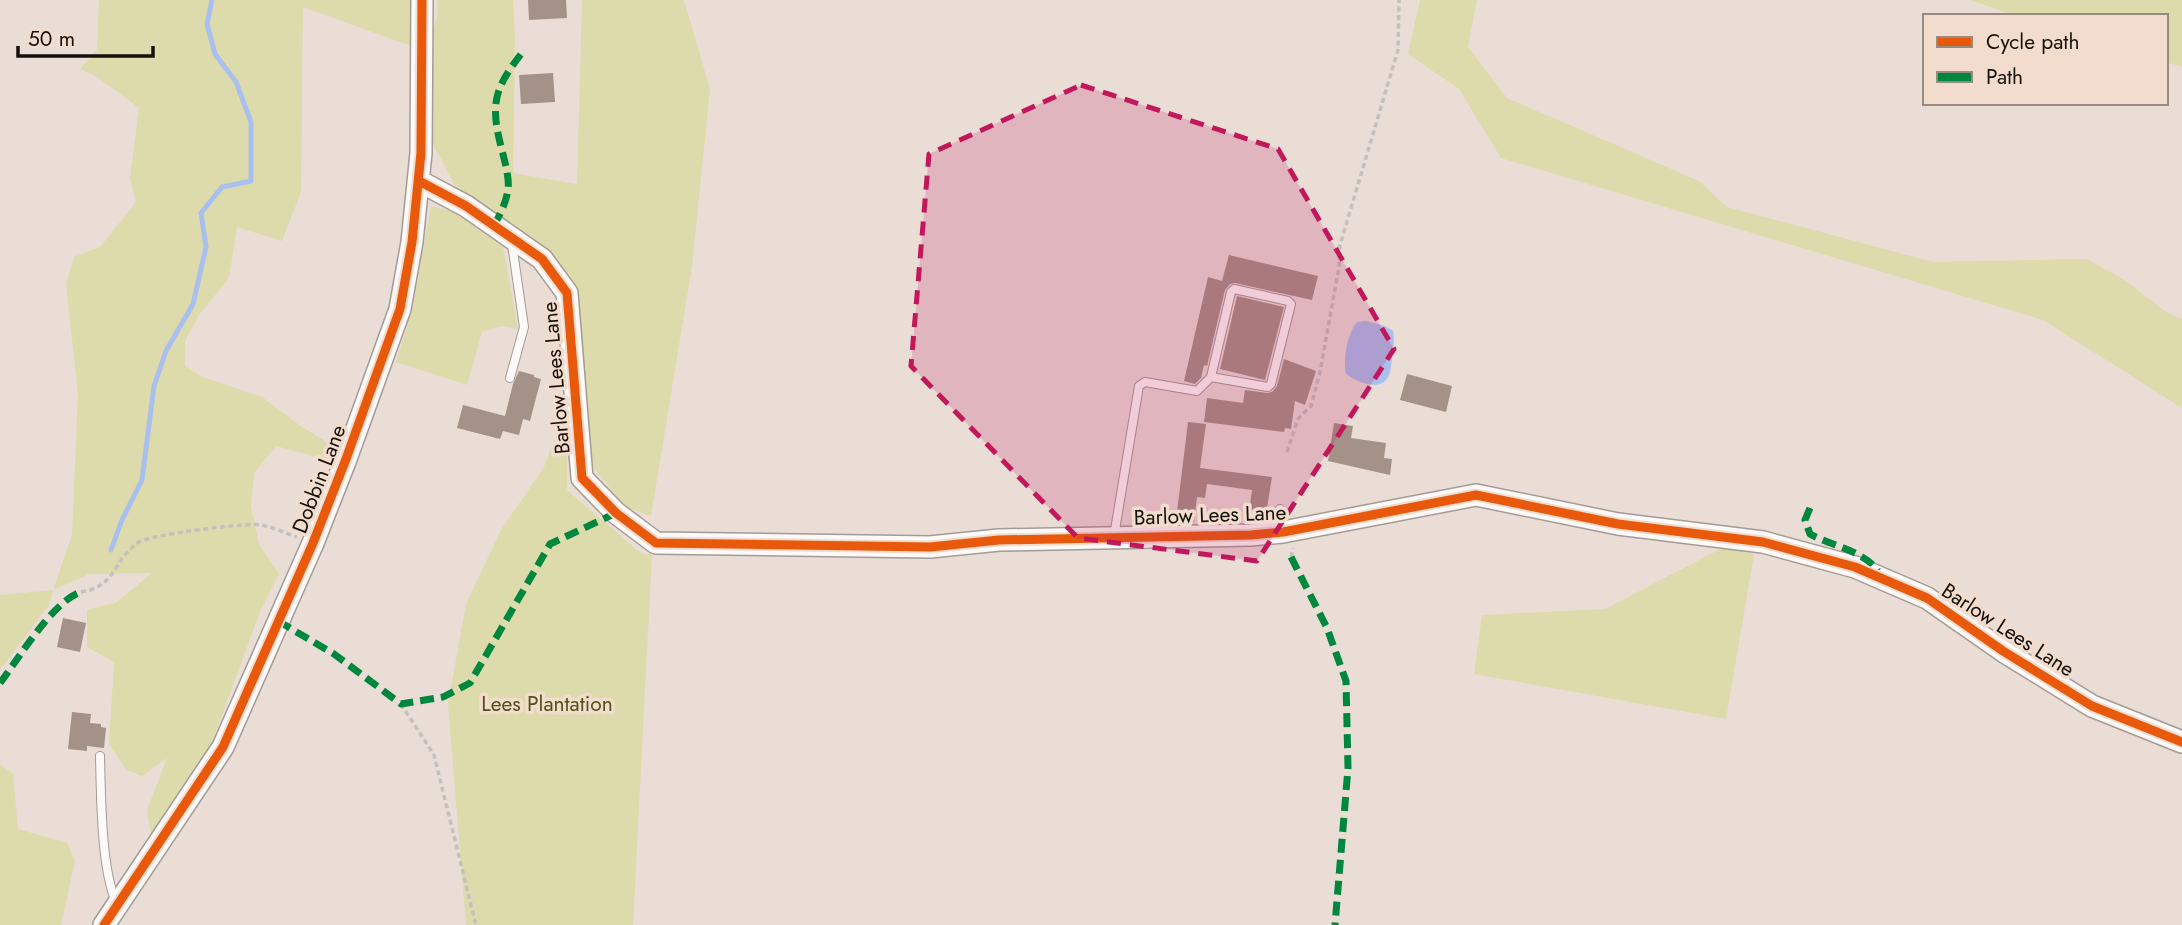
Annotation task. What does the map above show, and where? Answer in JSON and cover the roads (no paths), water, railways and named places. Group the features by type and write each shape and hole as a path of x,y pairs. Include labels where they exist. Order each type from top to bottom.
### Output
{"street":[{"name":"Dobbin Lane","path":"104,925 223,747 313,543 400,309 419,181 422,0"},
{"name":"Barlow Lees Lane","path":"419,181 455,199 542,259 567,293 582,478 617,513 656,543 930,547 999,540 1251,535 1283,532 1476,495 1618,524 1763,542 1855,567 1927,598 2003,651 2092,706 2182,742"}],"lane":[{"path":"510,378 524,327 511,237"},
{"path":"1114,536 1139,386 1145,382 1197,391 1211,377 1231,292 1234,289 1289,301 1291,304 1268,387 1211,377"},
{"path":"1280,509 1283,532"},
{"path":"100,756 110,887 117,905"}],"water":[{"path":"1366,321 1393,331 1390,373 1386,380 1377,385 1360,382 1346,374 1348,340 1357,322"}],"waterway":[{"path":"111,550 142,480 154,386 166,351 193,304 206,247 201,213 222,187 251,181 251,122 236,82 215,54 207,24 212,0"}],"park label":[{"name":"Lees Plantation","path":"547,704"}]}
